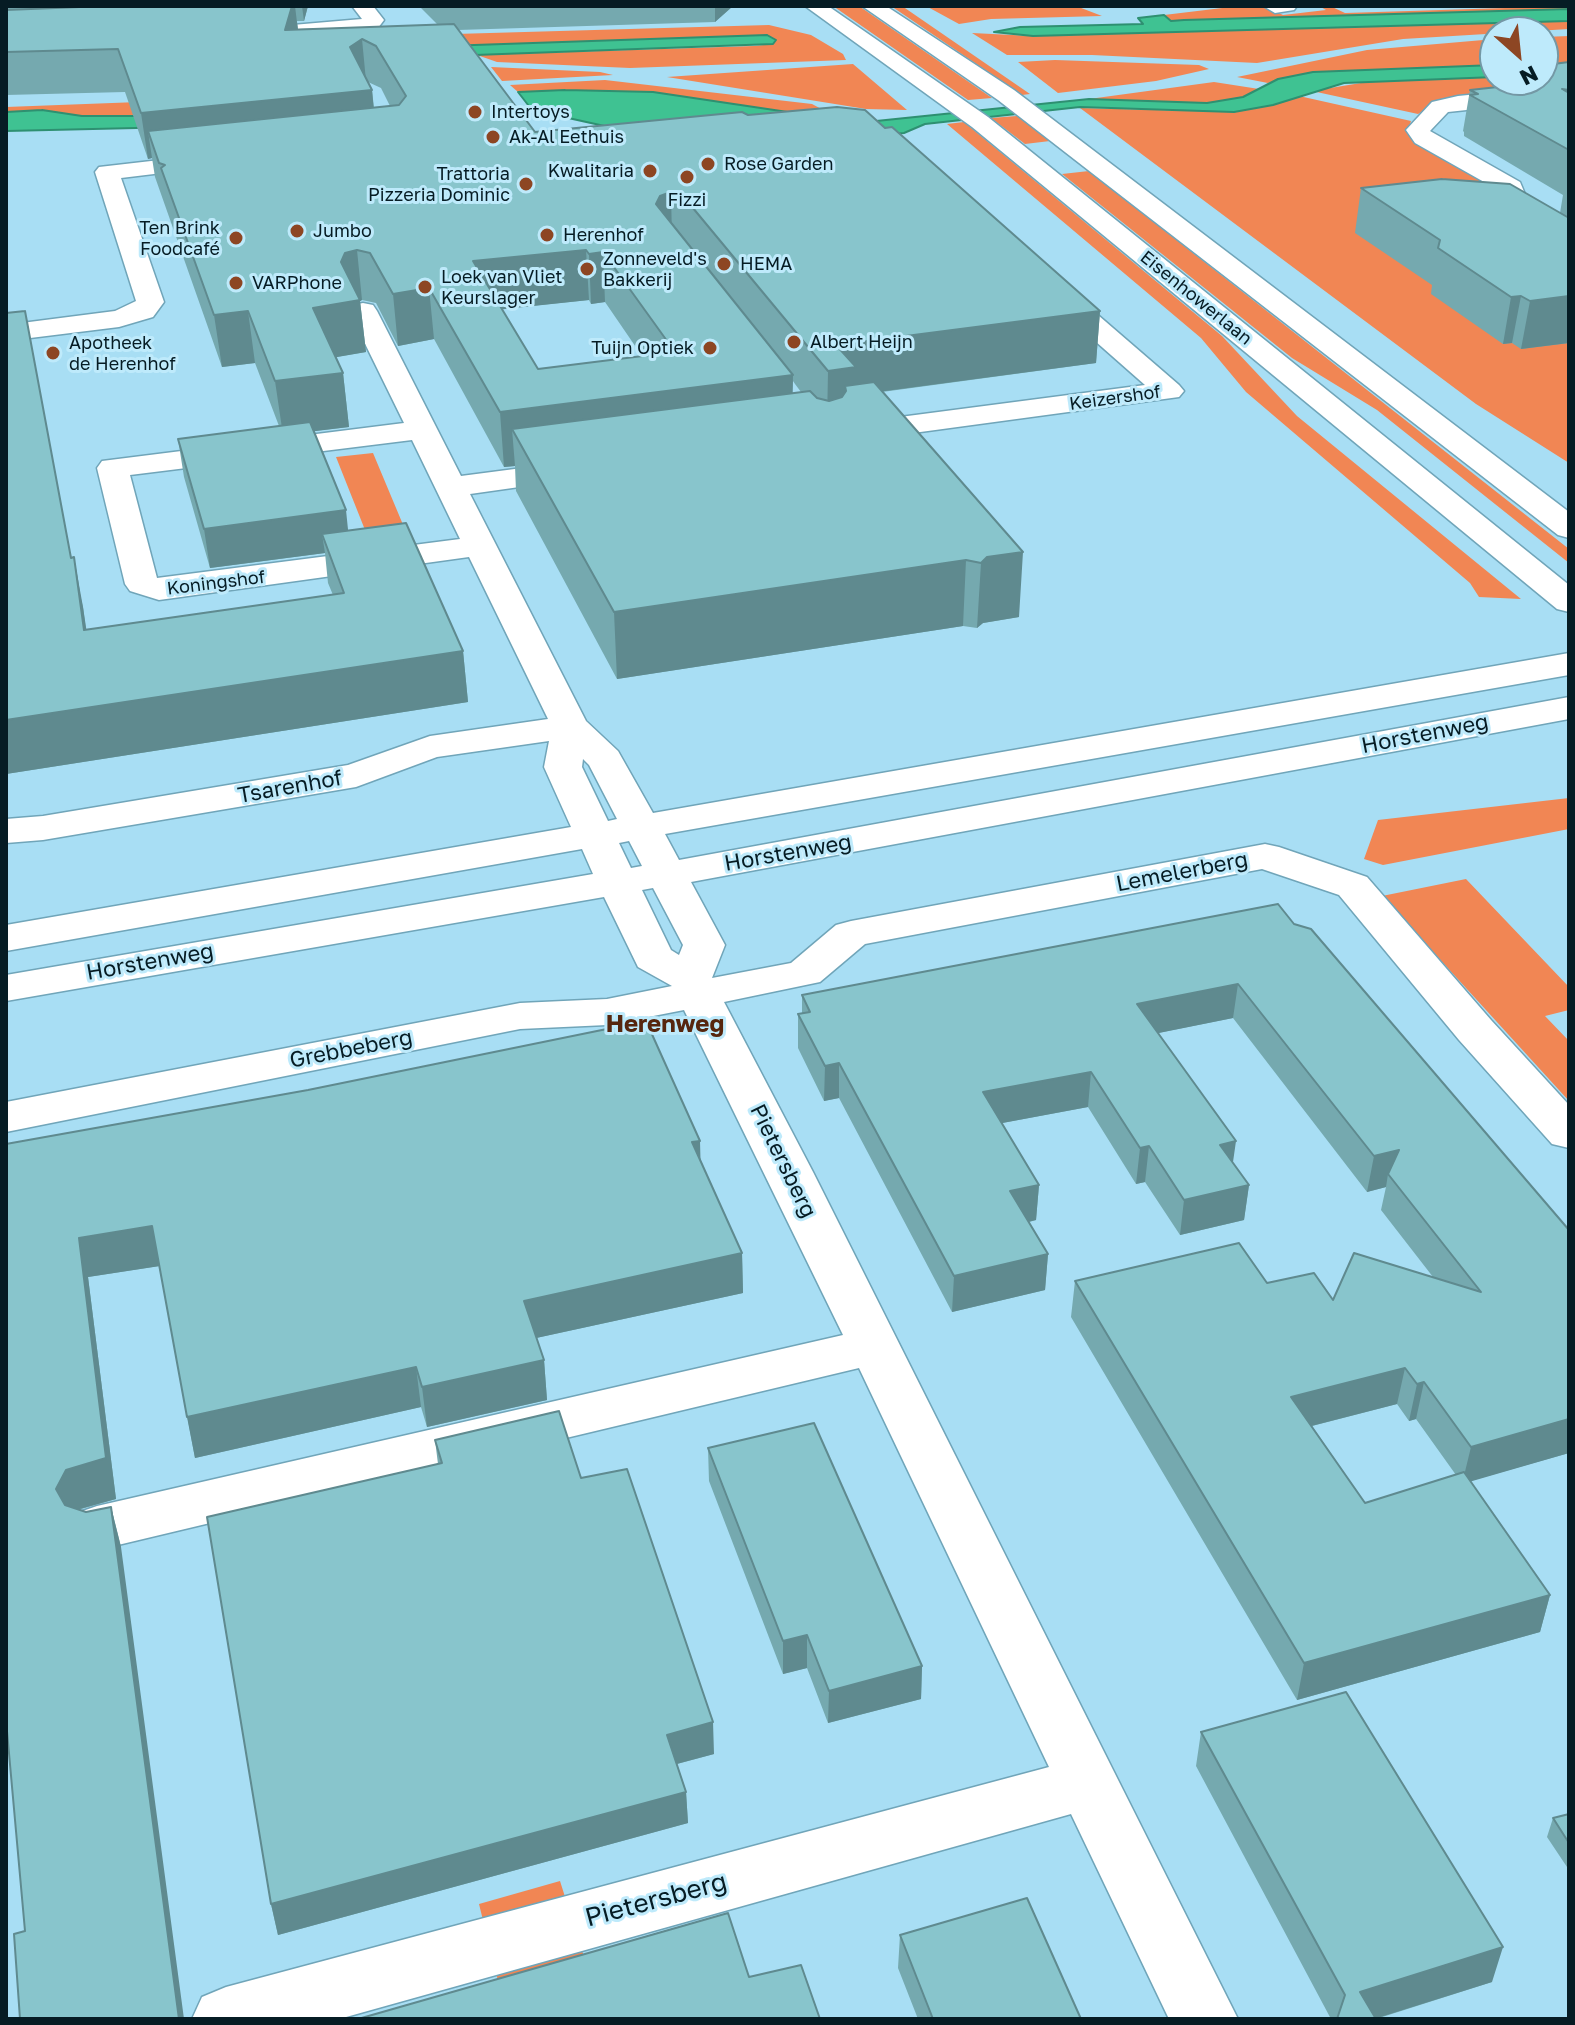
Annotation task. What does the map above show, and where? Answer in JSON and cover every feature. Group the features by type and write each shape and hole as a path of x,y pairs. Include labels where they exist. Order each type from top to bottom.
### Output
{"street":[{"path":"246,34 371,24 374,20 362,6"},
{"name":"Eisenhowerlaan","path":"815,6 980,122 1569,602"},
{"name":"Eisenhowerlaan","path":"872,6 1006,95 1569,528"},
{"path":"1569,92 1440,107 1418,130 1423,138 1511,187 1513,194 1502,208 1505,216 1569,254"},
{"path":"6,333 119,319 143,311 150,302 107,172 234,159"},
{"name":"Keizershof","path":"831,435 1169,391 1034,273"},
{"path":"363,311 570,727 605,759 704,945 694,986 653,958 563,767 570,727"},
{"name":"Koningshof","path":"422,430 113,468 142,584 159,590 480,546"},
{"path":"450,487 603,466"},
{"name":"Horstenweg","path":"6,938 1569,664"},
{"name":"Horstenweg","path":"6,988 666,874 1569,708"},
{"name":"Tsarenhof","path":"6,831 43,828 356,775 430,747 570,727"},
{"name":"Lemelerberg","path":"694,986 805,973 851,934 1265,856 1353,886 1475,1030 1569,1133"},
{"name":"Grebbeberg","path":"6,1117 520,1016 607,1012 694,986"},
{"name":"Pietersberg","path":"694,986 1204,2019"},
{"path":"97,1528 873,1346"},
{"name":"Pietersberg","path":"226,2019 1087,1783"}],"shaded area":[{"path":"833,6 859,6 992,98 968,100"},
{"path":"891,6 902,6 1030,94 1022,95"},
{"path":"926,6 1076,6 1102,16 991,19 959,24"},
{"path":"1264,6 1283,15 1326,10 1319,6 1330,6 1345,13 1569,6 1569,9 1171,21 1164,15"},
{"path":"1569,9 1569,21 1559,21 1559,16 1479,16 1479,24 1033,36 994,32 1020,27 1143,24 1138,18 1164,15 1171,21"},
{"path":"1559,21 1569,21 1569,29 1559,30"},
{"path":"1479,24 1479,34 1403,39 1257,63 1092,55 1007,55 972,33 1033,36"},
{"path":"769,25 811,35 843,54 846,60 630,68 497,62 477,55 754,46 773,44 776,40 767,35 466,45 455,34"},
{"path":"767,35 776,40 773,44 448,56 6,61"},
{"path":"1559,36 1569,36 1569,63 1559,63"},
{"path":"1479,40 1479,66 1313,72 1268,83 1237,77 1367,50"},
{"path":"1055,60 1199,65 1209,69 1156,81 1058,93 1018,62"},
{"path":"853,64 907,110 866,109 667,77"},
{"path":"1479,66 1479,78 1344,83 1273,105 1234,112 1080,107 925,124 904,133 858,138 857,123 1089,99 1207,103 1243,97 1278,79 1313,72"},
{"path":"491,67 600,72 613,75 502,81"},
{"path":"1559,74 1569,74 1569,86 1559,87"},
{"path":"1479,78 1479,96 1491,96 1437,103 1418,114 1312,91 1367,82"},
{"path":"605,80 812,104 827,112 828,118 565,90 518,92 510,85"},
{"path":"1214,82 1259,89 1243,97 1207,103 1089,99"},
{"path":"518,92 653,92 828,118 609,127 532,110"},
{"path":"351,94 135,116 82,116 42,110 6,112 6,107"},
{"path":"1299,96 1411,121 1408,131 1494,186 1569,287 1569,463 1476,404 1080,108 1234,112 1273,105"},
{"path":"42,110 82,116 310,124 6,131 6,112"},
{"path":"1017,116 1050,141 1025,144 991,118"},
{"path":"964,122 1222,336 1297,416 1521,599 1479,597 1470,583 1246,392 1201,338 947,124"},
{"path":"1089,171 1569,549 1569,563 1377,410 1292,358 1062,174"},
{"path":"373,453 409,539 371,545 336,457"},
{"path":"1569,798 1569,829 1383,865 1364,859 1378,820"},
{"path":"1466,879 1569,987 1569,1010 1545,1016 1569,1041 1569,1101 1382,896"},
{"path":"560,1881 585,1960 499,1985 479,1904"}],"building":[{"path":"105,6 292,6 285,30 454,24 535,132 742,112 748,115 837,107 865,110 885,128 892,127 1100,311 836,345 856,367 828,371 683,196 671,192 660,196 656,204 793,375 500,412 429,288 393,294 370,253 357,250 345,253 341,262 360,300 313,308 343,373 275,381 248,311 214,315 161,168 165,165 159,163 148,131 399,105 406,96 376,46 362,39 350,47 372,90 141,113 118,49 6,52 6,10","holes":["586,250 589,254 603,252 675,352 538,369 473,261"]},
{"path":"1569,62 1569,90 1562,89 1569,93 1569,150 1470,95 1478,94 1470,90 1479,89 1479,96 1559,96 1559,63"},
{"path":"1442,179 1510,184 1569,218 1569,296 1530,301 1521,296 1511,297 1438,248 1440,240 1361,188"},
{"path":"25,311 71,558 74,557 84,630 344,593 322,534 406,523 463,651 6,720 6,313"},
{"path":"874,382 1023,552 987,557 981,563 966,560 614,612 512,429 810,391 817,398 829,401 842,397 845,386"},
{"path":"310,422 346,510 204,529 178,439"},
{"path":"1278,904 1294,924 1311,929 1569,1230 1569,1419 1471,1447 1424,1382 1417,1384 1405,1368 1291,1397 1365,1503 1464,1472 1550,1595 1304,1663 1075,1281 1239,1243 1267,1283 1314,1273 1333,1300 1354,1253 1481,1292 1388,1174 1399,1150 1374,1156 1238,984 1137,1004 1236,1141 1220,1145 1249,1185 1184,1200 1149,1146 1140,1148 1091,1072 983,1092 1039,1185 1010,1191 1048,1254 954,1276 839,1063 825,1066 798,1014 810,1012 802,995"},
{"path":"646,1021 700,1141 692,1142 742,1253 524,1301 544,1360 422,1387 416,1367 187,1417 152,1226 79,1238 106,1458 66,1470 56,1489 65,1505 86,1512 111,1507 179,2019 20,2019 14,1934 25,1931 6,1720 6,1144 308,1090"},
{"path":"559,1411 581,1478 627,1469 713,1722 667,1735 686,1792 271,1904 207,1517 442,1463 435,1440"},
{"path":"814,1423 922,1666 829,1691 807,1635 783,1641 708,1448"},
{"path":"1346,1692 1503,1947 1360,1992 1376,2019 1337,2019 1345,1995 1201,1732"},
{"path":"1569,1814 1569,1843 1553,1818"},
{"path":"1027,1898 1081,2019 933,2019 900,1935"},
{"path":"728,1913 749,1977 801,1965 820,2019 358,2019"}],"place":[{"name":"Intertoys","path":"475,112"},
{"name":"Ak-Al Eethuis","path":"493,137"},
{"name":"Rose Garden","path":"708,164"},
{"name":"Kwalitaria","path":"650,171"},
{"name":"Fizzi","path":"687,177"},
{"name":"Trattoria Pizzeria Dominic","path":"526,184"},
{"name":"Jumbo","path":"297,231"},
{"name":"Herenhof","path":"547,235"},
{"name":"Ten Brink Foodcafé","path":"236,238"},
{"name":"HEMA","path":"724,264"},
{"name":"Zonneveld's Bakkerij","path":"587,269"},
{"name":"VARPhone","path":"236,283"},
{"name":"Loek van Vliet Keurslager","path":"425,287"},
{"name":"Albert Heijn","path":"794,342"},
{"name":"Tuijn Optiek","path":"710,348"},
{"name":"Apotheek de Herenhof","path":"53,353"}],"district":[{"name":"Herenweg","path":"665,1024"}]}
